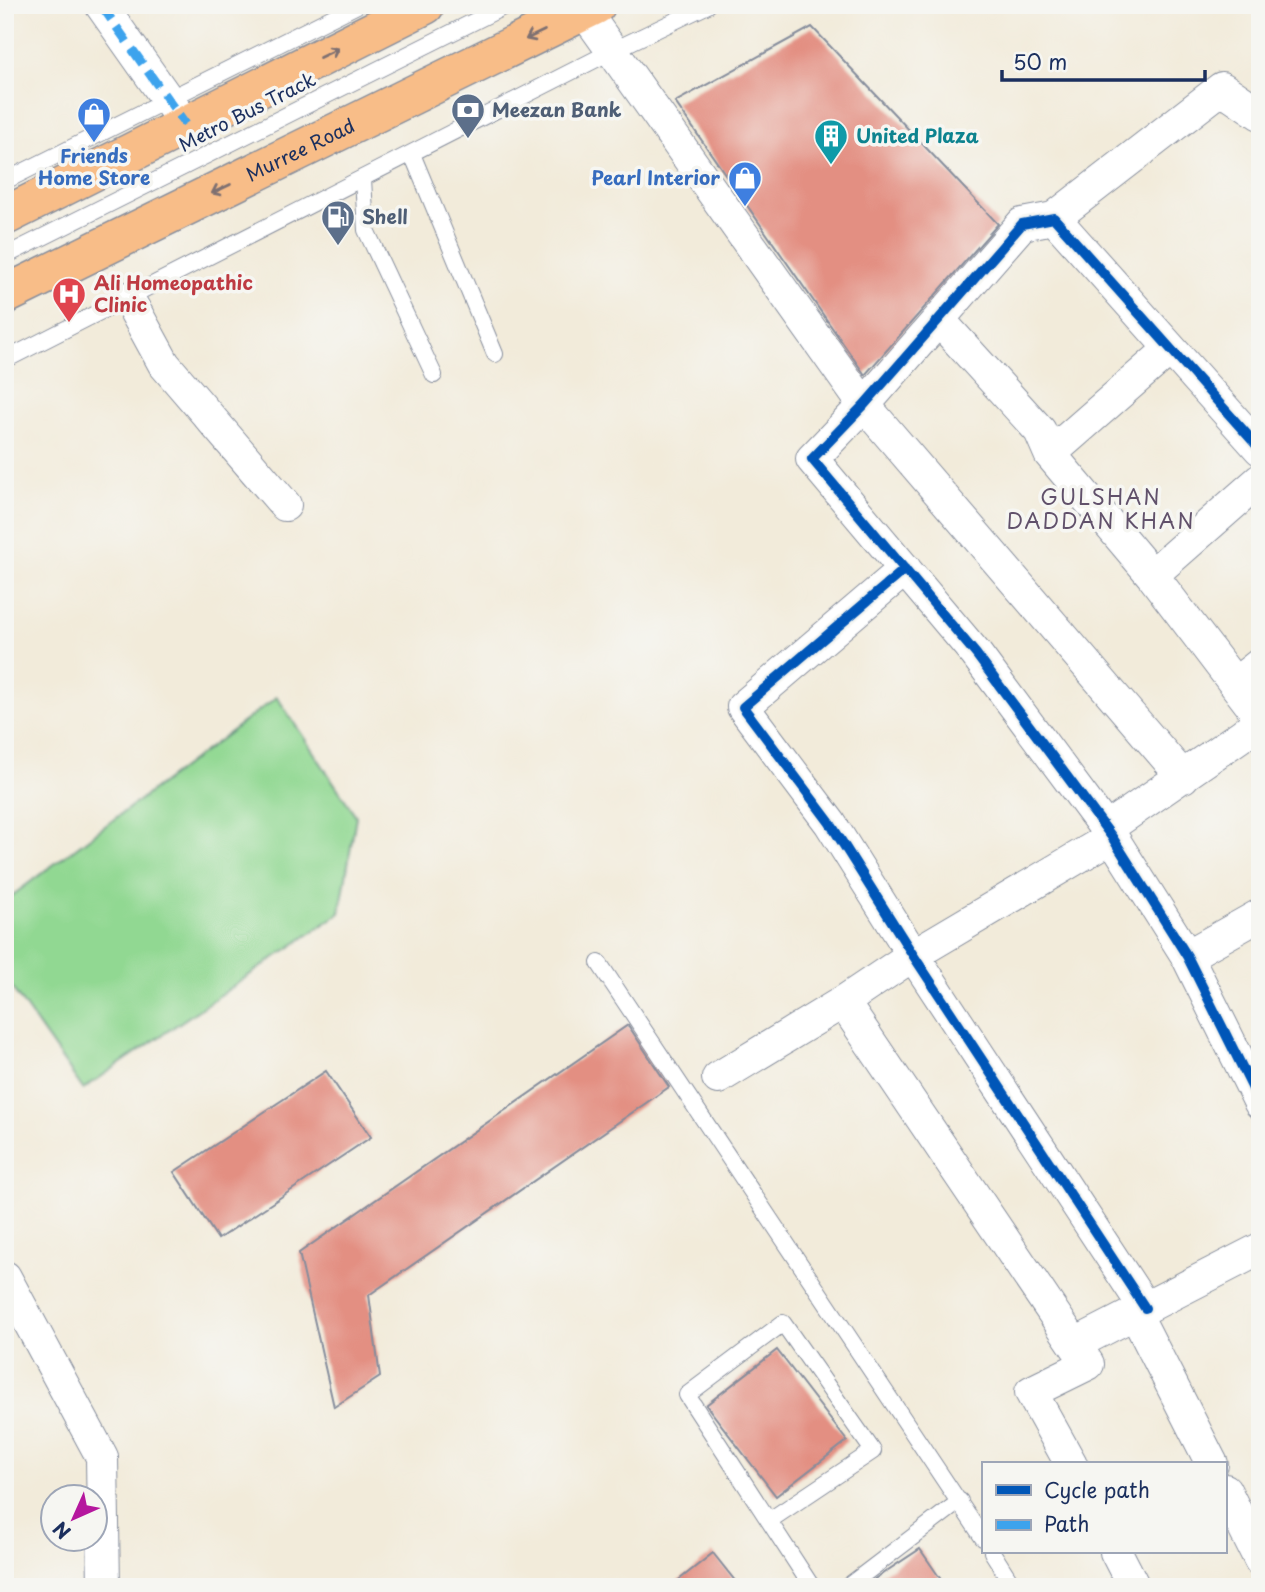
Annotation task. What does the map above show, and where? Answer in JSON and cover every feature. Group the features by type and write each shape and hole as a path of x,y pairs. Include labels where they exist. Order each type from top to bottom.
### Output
{"main road":[{"path":"5,216 177,113 425,5"},
{"name":"Murree Road","path":"5,295 590,8"}],"street":[{"path":"101,5 177,113"},
{"path":"590,8 612,51 864,405 1183,777"},
{"path":"1260,114 1222,88 1054,218 1022,225 864,405 812,458 976,654 1109,833 1187,956 1260,1103"},
{"path":"1054,218 1260,449"},
{"path":"128,298 164,364 285,505"},
{"path":"718,1078 1109,833 1257,723 1248,674 1152,575 1050,454 1040,431 939,320"},
{"path":"1050,454 1170,349"},
{"path":"1152,575 1260,480"},
{"path":"905,569 743,707 830,823 1140,1310 1211,1462"},
{"path":"1187,956 1260,915"},
{"path":"843,1002 1088,1364 1031,1392 1070,1462"},
{"path":"1075,1344 1260,1249"},
{"path":"5,1278 102,1457 104,1587"},
{"path":"1226,1492 1260,1560"},
{"path":"1117,1554 1134,1587"}],"lane":[{"path":"5,181 177,113 357,5"},
{"name":"Metro Bus Track","path":"5,256 507,5"},
{"path":"5,360 612,51 708,5"},
{"path":"412,154 495,354"},
{"path":"363,179 366,230 434,375"},
{"path":"598,963 982,1536"},
{"path":"770,1520 873,1451 783,1322 687,1395 812,1587"},
{"path":"847,1587 960,1501"},
{"path":"993,1554 1014,1587"}],"green space":[{"path":"277,697 356,816 340,913 83,1089 5,978 5,901"}],"building":[{"name":"United Plaza","path":"812,27 998,224 865,375 675,102"},
{"path":"628,1025 669,1087 369,1295 380,1377 334,1407 299,1253"},
{"path":"326,1071 371,1137 218,1239 174,1172"},
{"path":"777,1350 847,1441 776,1496 706,1405"},
{"path":"920,1549 946,1587 865,1587 876,1578"},
{"path":"713,1553 740,1587 670,1587"}],"marked path":[{"path":"101,5 185,124"}],"cycle path":[{"path":"1260,449 1054,218 1022,224 864,405 812,459 976,654 1112,837 1187,956 1260,1103"},
{"path":"905,569 743,707 830,823 913,955 1145,1308"}],"place":[{"name":"Meezan Bank","path":"468,140"},
{"name":"Friends Home Store","path":"94,144"},
{"name":"United Plaza","path":"831,166"},
{"name":"Pearl Interior","path":"745,208"},
{"name":"Shell","path":"338,247"},
{"name":"Ali Homeopathic Clinic","path":"69,324"}],"district":[{"name":"GULSHAN DADDAN KHAN","path":"1101,510"}]}
